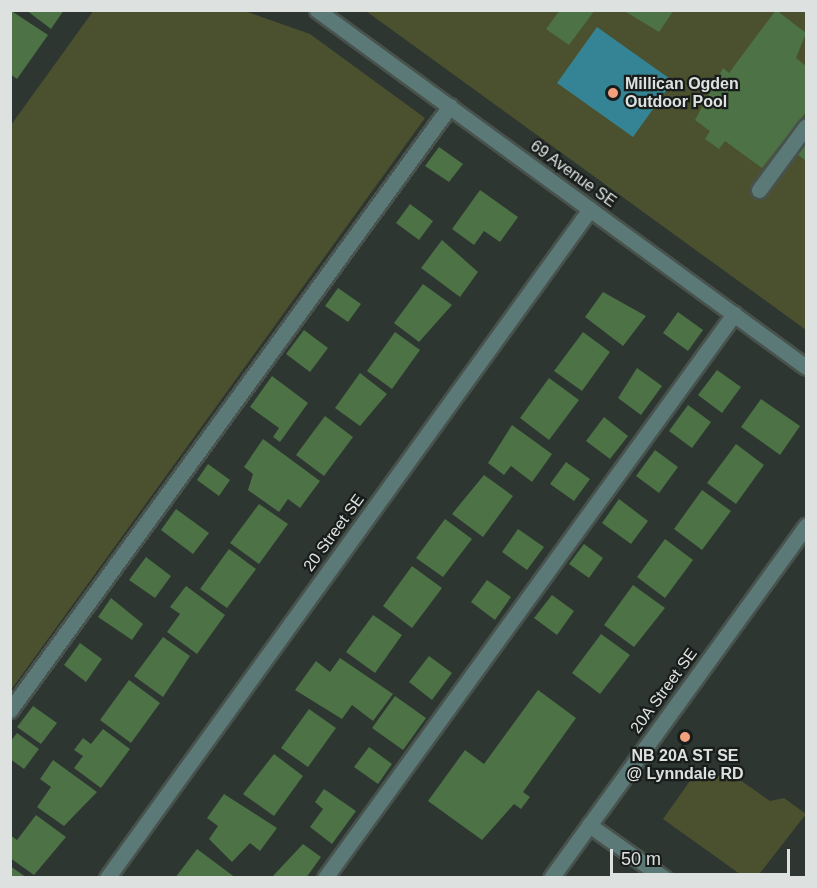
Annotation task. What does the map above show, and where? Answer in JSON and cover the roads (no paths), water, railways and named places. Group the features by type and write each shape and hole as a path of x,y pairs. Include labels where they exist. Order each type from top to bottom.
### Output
{"street":[{"name":"69 Avenue SE","path":"317,10 807,367"},
{"path":"10,710 450,106"},
{"path":"759,190 807,126"},
{"name":"20 Street SE","path":"107,878 590,209"},
{"path":"325,878 734,314"},
{"name":"20A Street SE","path":"551,878 807,526"},
{"path":"589,825 664,878"}],"water":[{"path":"597,27 673,81 633,137 557,83"}],"place":[{"name":"Millican Ogden Outdoor Pool","path":"613,93"},
{"name":"NB 20A ST SE @ Lynndale RD","path":"685,737"}]}
